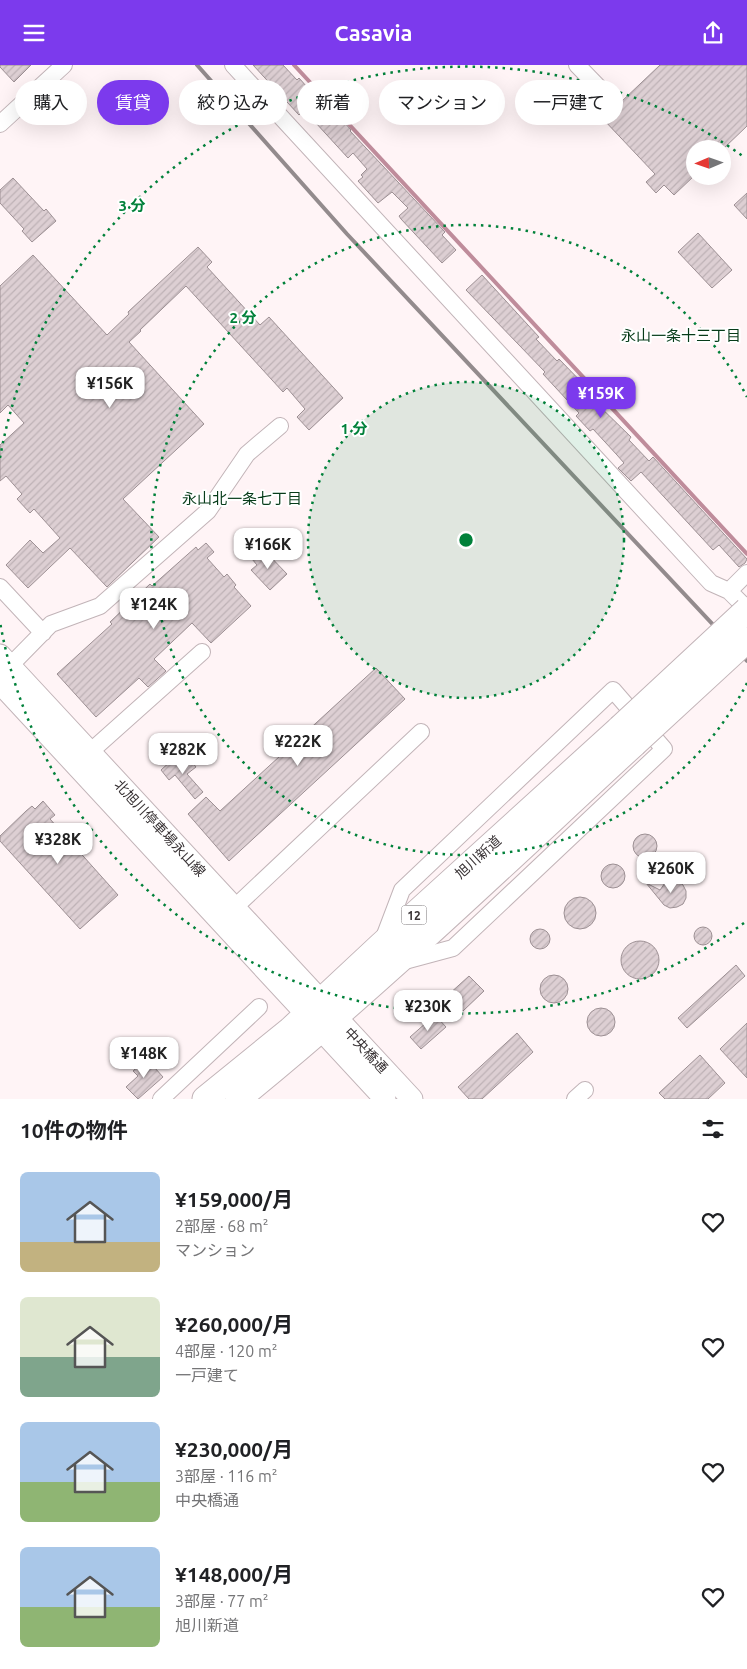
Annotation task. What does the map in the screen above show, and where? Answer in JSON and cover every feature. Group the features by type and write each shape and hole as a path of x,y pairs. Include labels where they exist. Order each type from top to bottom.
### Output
{"highway":[{"name":"旭川新道","path":"238,1099 321,1016 627,736 747,610"},
{"name":"旭川新道","path":"627,736 747,641"},
{"name":"旭川新道","path":"205,1099 321,1016"}],"main road":[{"name":"北旭川停車場永山線","path":"2,670 90,752 156,838 234,908 321,1016"},
{"name":"北旭川停車場永山線","path":"2,670 321,1016"},
{"name":"中央橋通","path":"321,1016 385,1099"},
{"name":"中央橋通","path":"321,1016 412,1099"}],"street":[{"path":"0,125 64,65"},
{"path":"233,65 712,583 729,591 747,610"},
{"path":"577,65 592,80"},
{"path":"2,670 51,624 100,605 115,593 208,511 248,454 280,426"},
{"path":"729,591 747,573"},
{"path":"0,587 43,633"},
{"path":"90,752 202,652"},
{"path":"613,690 664,749 453,948 389,954 402,890 613,690"},
{"path":"234,908 421,732"},
{"path":"161,1099 259,1007"}],"building":[{"path":"0,65 31,65 14,82"},
{"path":"253,65 283,65 297,80 297,113 287,102 287,80 267,80"},
{"path":"660,65 747,65 747,126 731,141 686,140 686,184 674,195 664,185 656,193 646,182 655,174 609,125 623,125 623,100"},
{"path":"318,125 347,125 350,131 445,232 442,235 456,250 442,263 399,216 408,208 392,192 378,203 358,181 363,177 361,175 367,169 353,153 348,158"},
{"path":"13,178 56,221 32,242 22,231 24,229 0,203 0,190"},
{"path":"747,193 747,219 734,205"},
{"path":"698,233 732,270 712,288 678,252"},
{"path":"198,247 212,262 207,267 260,325 269,317 343,398 309,430 297,417 305,409 287,388 283,392 186,286 129,342 204,424 123,499 159,537 107,587 70,548 28,588 6,565 30,540 43,553 60,538 34,509 30,513 17,499 22,494 6,476 0,481 0,445 24,423 8,405 0,413 0,286 33,255 107,335 129,314 128,312"},
{"path":"482,275 539,337 536,339 557,361 559,359 594,395 591,398 631,437 629,440 649,461 653,457 747,559 745,563 739,567 719,545 713,550 641,472 631,481 618,468 624,463 593,429 590,431 576,416 579,413 543,374 545,372 466,290"},
{"path":"206,543 214,552 207,558 224,577 227,574 236,585 234,587 251,606 211,643 192,623 154,659 166,671 148,687 139,678 96,717 57,674 112,624 110,622 150,584 152,586 196,547 198,550"},
{"path":"263,549 287,574 270,590 251,570 257,565 252,559"},
{"path":"376,668 405,699 229,861 188,814 206,797 220,811"},
{"path":"187,756 196,767 187,774 203,792 195,799 175,775 169,780 161,770 172,760 176,765"},
{"path":"43,801 55,815 50,819 118,895 80,929 0,841 0,836 26,811 32,806 35,809"},
{"path":"645,834 650,835 656,841 656,851 650,857 645,858 640,857 634,851 633,846 634,841 640,835"},
{"path":"613,864 618,865 624,871 624,881 618,887 613,888 608,887 602,881 601,876 602,871 608,865"},
{"path":"672,880 678,881 683,885 686,891 686,898 683,904 670,908 664,905 646,883 660,890 665,883"},
{"path":"580,897 586,898 591,902 595,907 595,919 591,924 586,928 580,929 574,928 569,924 565,919 564,913 565,907 569,902 574,898"},
{"path":"703,927 709,930 712,936 709,942 703,945 697,942 694,936 697,930"},
{"path":"540,929 547,932 550,939 547,946 540,949 533,946 530,939 533,932"},
{"path":"640,941 653,947 659,960 653,973 640,979 627,973 621,960 627,947"},
{"path":"736,965 745,976 687,1028 678,1018"},
{"path":"554,975 564,979 568,989 564,999 554,1003 544,999 540,989 544,979"},
{"path":"469,976 484,991 463,1011 448,995"},
{"path":"601,1008 611,1012 615,1022 611,1032 601,1036 591,1032 587,1022 591,1012"},
{"path":"435,1015 446,1027 421,1049 410,1037"},
{"path":"747,1023 747,1078 720,1049"},
{"path":"517,1033 533,1052 482,1099 469,1099 458,1087"},
{"path":"700,1055 725,1083 708,1099 665,1099 659,1093"},
{"path":"146,1058 163,1077 138,1099 126,1087 138,1076 133,1071"}],"waterway":[{"path":"294,65 747,554"}],"railway":[{"path":"197,65 347,234 747,661"}],"district":[{"name":"永山一条十三丁目","path":"681,335"},
{"name":"永山北一条七丁目","path":"242,498"}]}
